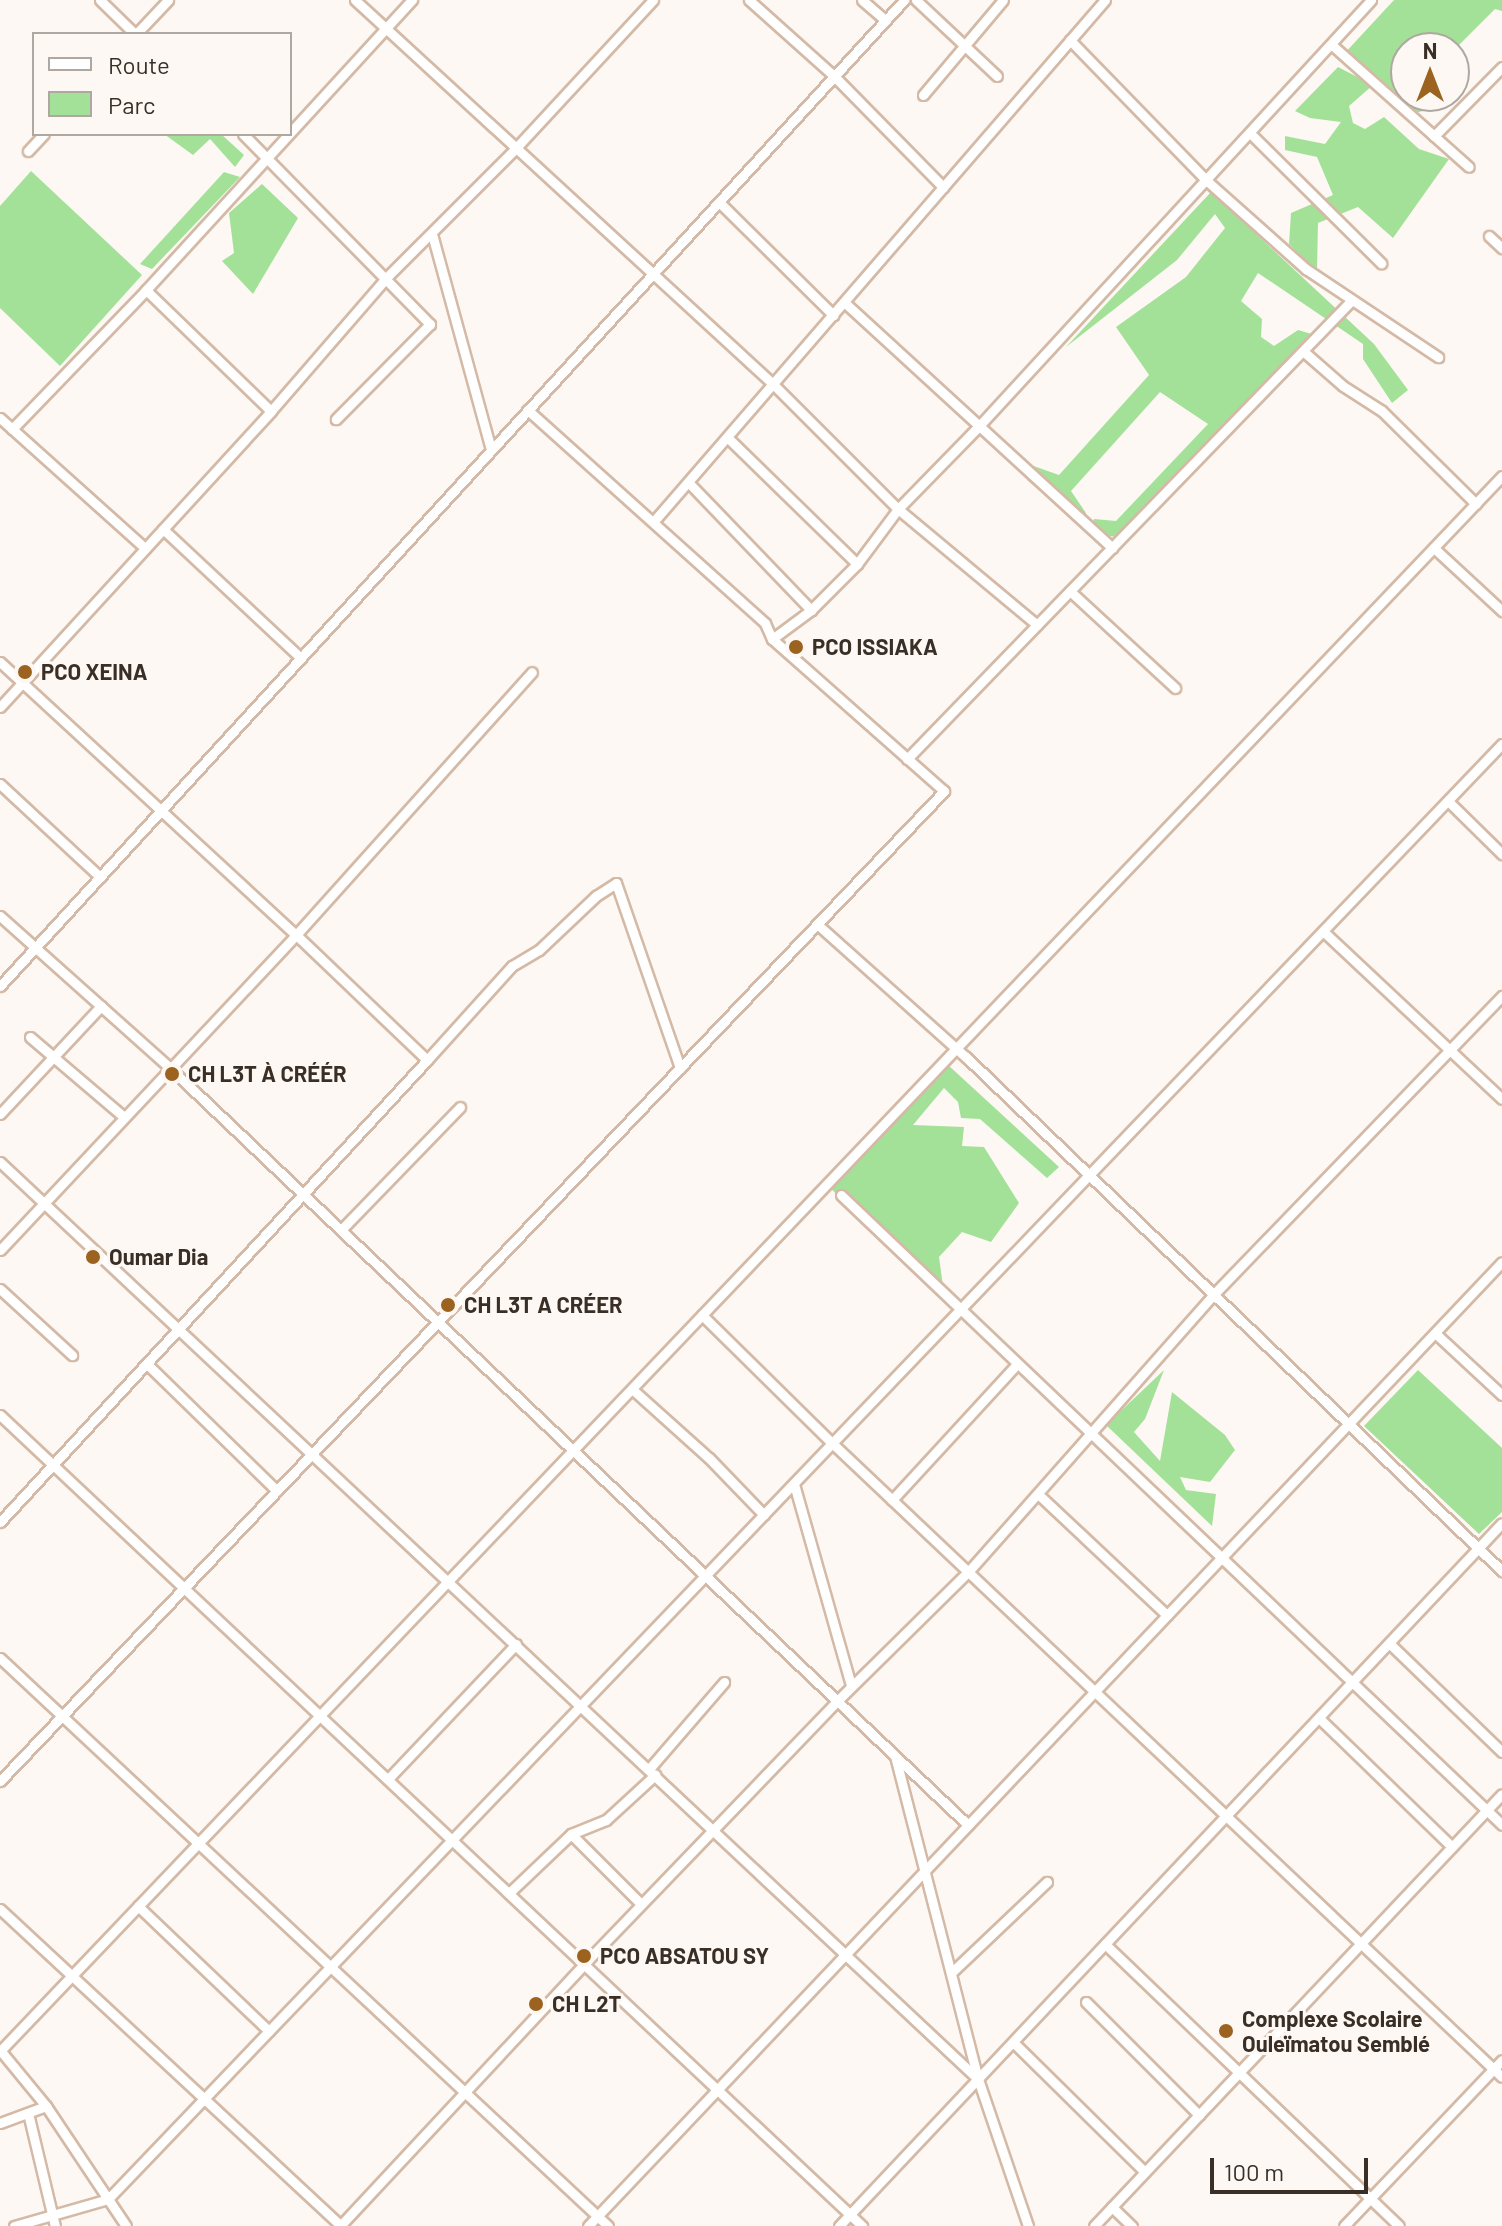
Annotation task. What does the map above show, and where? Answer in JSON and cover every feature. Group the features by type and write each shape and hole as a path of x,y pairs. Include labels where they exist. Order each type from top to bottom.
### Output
{"street":[{"path":"100,0 134,32"},
{"path":"138,32 168,0"},
{"path":"355,0 773,384 898,509 1037,625"},
{"path":"369,0 374,19"},
{"path":"292,132 412,0"},
{"path":"0,707 271,411 387,277 515,149 653,0"},
{"path":"749,0 834,76 943,187"},
{"path":"862,0 885,20"},
{"path":"0,986 904,0"},
{"path":"916,0 997,76"},
{"path":"923,95 1003,0"},
{"path":"654,521 1102,4 1090,0"},
{"path":"772,639 811,610 857,564 898,509 979,426 1371,0"},
{"path":"1070,40 1206,180 1306,269 1438,357"},
{"path":"1332,45 1469,167"},
{"path":"1434,136 1502,67"},
{"path":"1250,133 1381,263"},
{"path":"28,151 42,136"},
{"path":"245,136 430,324 336,419"},
{"path":"12,429 289,136"},
{"path":"719,202 833,315"},
{"path":"432,234 491,450"},
{"path":"1489,236 1502,248"},
{"path":"146,290 271,411"},
{"path":"907,759 1352,300"},
{"path":"844,302 1112,548"},
{"path":"1303,351 1343,386 1382,411 1476,504"},
{"path":"0,1781 944,791 772,639 765,623 528,410"},
{"path":"0,418 145,548"},
{"path":"727,437 857,564"},
{"path":"126,2226 46,2106 0,2050 1502,476"},
{"path":"688,482 811,610"},
{"path":"163,529 301,658"},
{"path":"1434,548 1502,611"},
{"path":"1070,591 1175,688"},
{"path":"0,662 427,1060"},
{"path":"0,1250 296,935 532,672"},
{"path":"14,2226 108,2199 1502,744"},
{"path":"0,784 100,877"},
{"path":"1448,801 1502,854"},
{"path":"0,1522 148,1365 512,966 539,950 596,896 616,883 680,1068"},
{"path":"0,916 170,1068 968,1825"},
{"path":"817,924 957,1048 1502,1571"},
{"path":"1323,931 1502,1099"},
{"path":"0,1909 340,2226 713,1829 851,1686 968,1572 1213,1295 1502,996"},
{"path":"0,1114 101,1006"},
{"path":"30,1037 124,1117"},
{"path":"341,1230 460,1107"},
{"path":"0,1162 978,2079"},
{"path":"841,1195 1502,1825"},
{"path":"588,2226 1502,1262"},
{"path":"0,1289 72,1355"},
{"path":"702,1315 832,1443 1502,2077"},
{"path":"1435,1333 1502,1395"},
{"path":"892,1500 1017,1364"},
{"path":"148,1365 277,1491"},
{"path":"632,1389 709,1458 764,1515"},
{"path":"0,1415 862,2226"},
{"path":"794,1484 851,1686"},
{"path":"1038,1494 1167,1615"},
{"path":"839,2226 1502,1523"},
{"path":"1389,1643 1502,1752"},
{"path":"388,1779 516,1644"},
{"path":"0,1658 608,2226"},
{"path":"509,1893 571,1834 606,1820 652,1772 724,1682"},
{"path":"1319,1718 1452,1847"},
{"path":"894,1756 926,1869 978,2079 1028,2226"},
{"path":"1094,2226 1502,1794"},
{"path":"571,1834 641,1904"},
{"path":"952,1972 1047,1882"},
{"path":"138,1906 269,2031"},
{"path":"1105,1944 1399,2226"},
{"path":"1086,2002 1199,2115"},
{"path":"1013,2042 1145,2172"},
{"path":"1344,2226 1502,2060"},
{"path":"0,2123 46,2106"},
{"path":"28,2113 55,2214 55,2226"},
{"path":"1112,2207 1132,2226"}],"green space":[{"path":"1394,0 1502,0 1502,11 1495,9 1470,34 1390,32 1390,95 1343,55"},
{"path":"1338,67 1373,85 1349,106 1353,123 1365,129 1384,117 1419,149 1449,159 1393,238 1358,207 1318,223 1317,271 1289,244 1291,213 1333,195 1317,157 1285,150 1285,136 1325,144 1341,122 1310,118 1295,111"},
{"path":"167,136 223,136 244,155 235,167 210,139 193,155"},
{"path":"31,171 142,275 60,366 0,308 0,206"},
{"path":"224,172 240,177 152,269 140,264"},
{"path":"262,184 298,218 253,294 222,261 234,253 229,213"},
{"path":"1211,192 1374,344 1408,390 1392,403 1363,359 1363,344 1258,273 1241,301 1262,319 1261,337 1274,346 1298,330 1322,337 1118,537 1088,533 1094,519 1116,521 1208,424 1160,392 1071,491 1086,513 1078,522 1027,480 1028,464 1059,475 1149,375 1116,327 1186,277 1225,228 1215,214 1177,260 1066,347"},
{"path":"948,1065 1059,1167 1047,1178 980,1119 961,1118 958,1102 944,1088 913,1125 964,1127 962,1146 984,1147 1019,1203 991,1242 962,1232 939,1257 944,1293 830,1188"},
{"path":"1164,1370 1145,1419 1134,1432 1160,1461 1172,1392 1225,1435 1235,1450 1210,1482 1180,1477 1186,1490 1216,1494 1212,1526 1106,1425"},
{"path":"1418,1370 1502,1448 1502,1512 1479,1534 1364,1426"}],"place":[{"name":"PCO ISSIAKA","path":"796,647"},
{"name":"PCO XEINA","path":"25,672"},
{"name":"CH L3T À CRÉÉR","path":"172,1074"},
{"name":"Oumar Dia","path":"93,1257"},
{"name":"CH L3T A CRÉER","path":"448,1305"},
{"name":"PCO ABSATOU SY","path":"584,1956"},
{"name":"CH L2T","path":"536,2004"},
{"name":"Complexe Scolaire Ouleïmatou Semblé","path":"1226,2031"}]}
